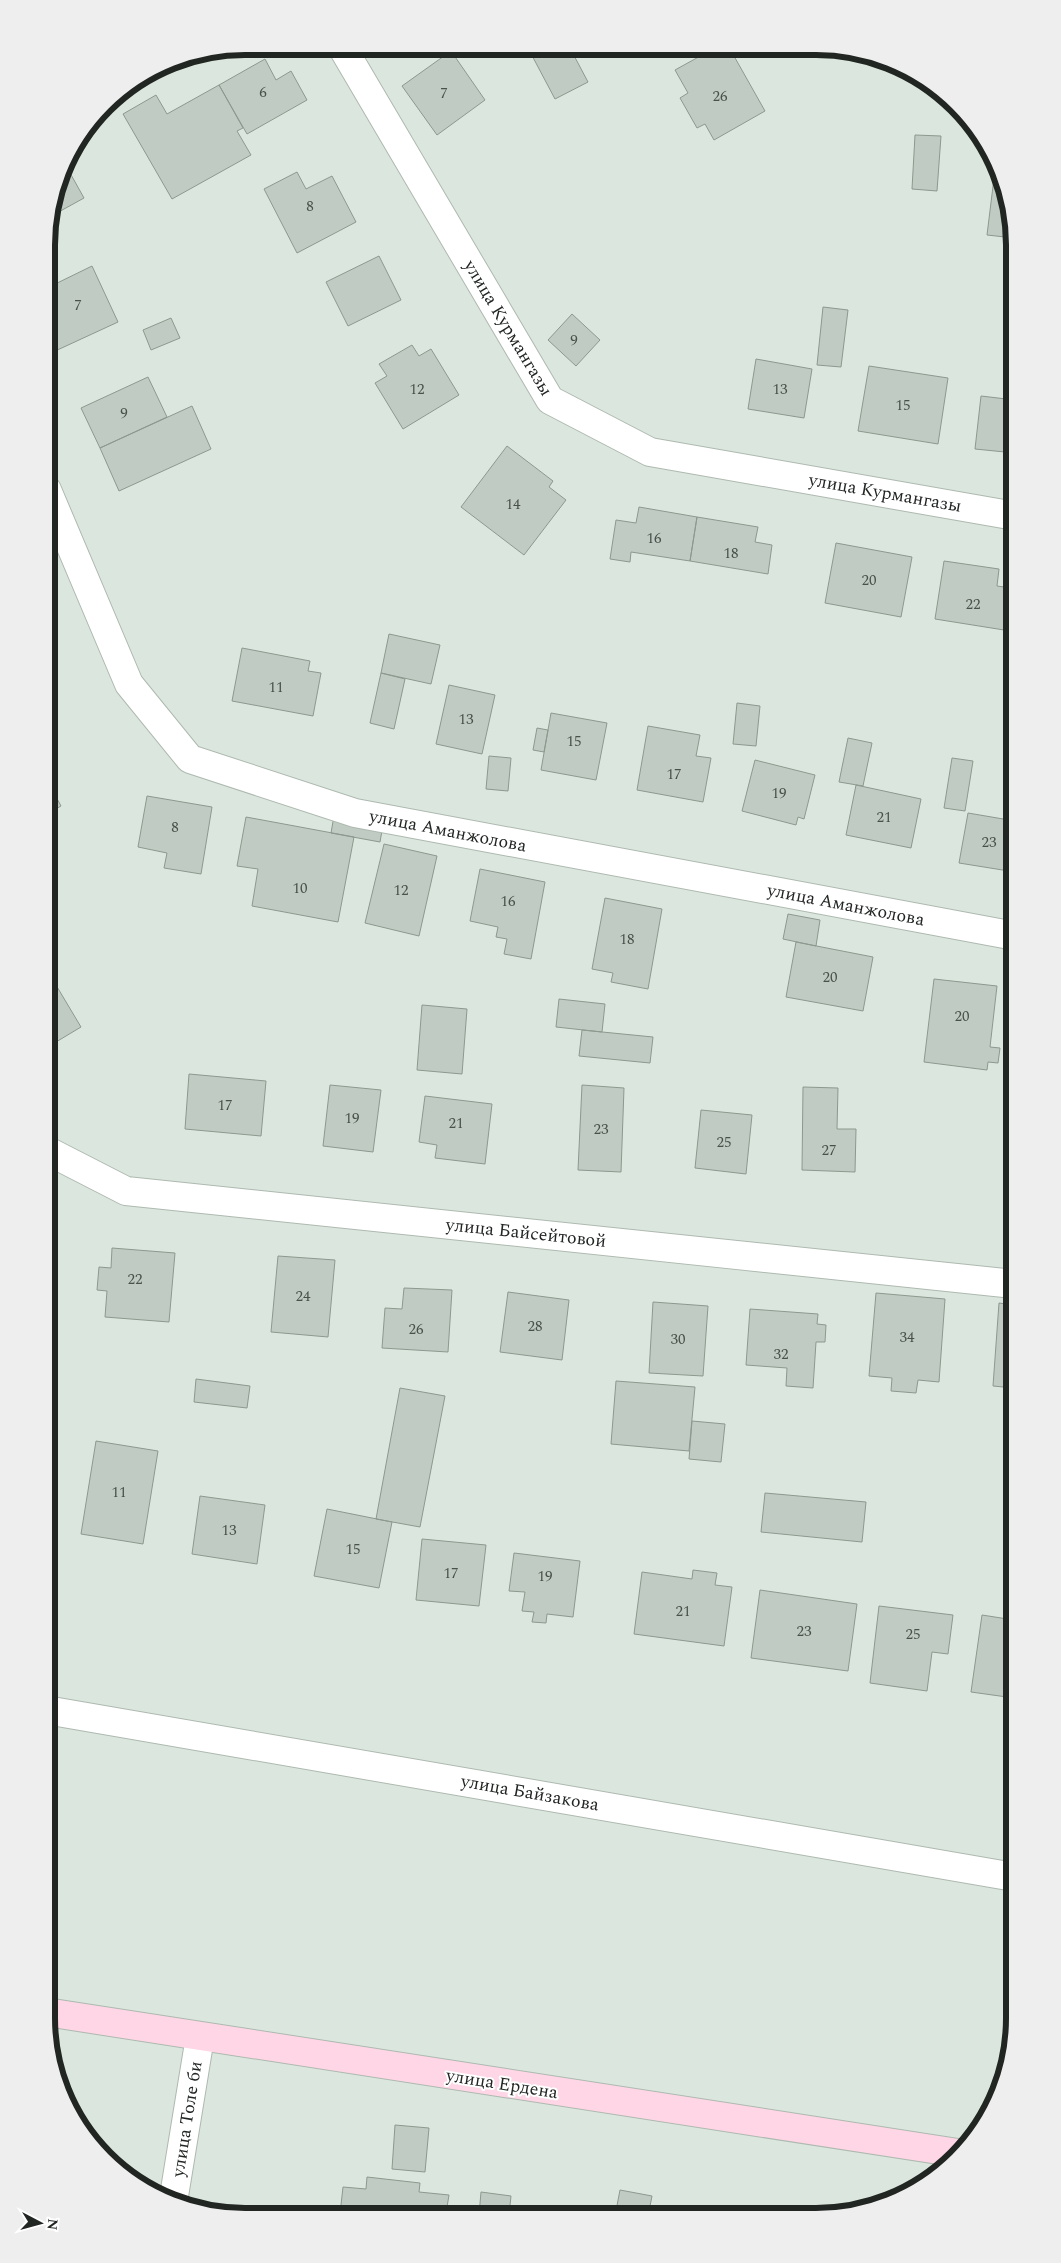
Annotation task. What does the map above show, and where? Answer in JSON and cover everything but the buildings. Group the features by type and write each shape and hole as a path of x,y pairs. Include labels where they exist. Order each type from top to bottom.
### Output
{"street":[{"name":"улица Курмангазы","path":"347,55 550,400 650,452 1006,514"},
{"name":"улица Аманжолова","path":"55,509 129,684 190,759 355,813 1006,934"},
{"name":"улица Байсейтовой","path":"55,1155 126,1191 1006,1283"},
{"name":"улица Байзакова","path":"55,1712 1006,1876"},
{"name":"улица Ердена","path":"55,2013 950,2152"},
{"name":"улица Толе би","path":"174,2195 200,2037"}]}
